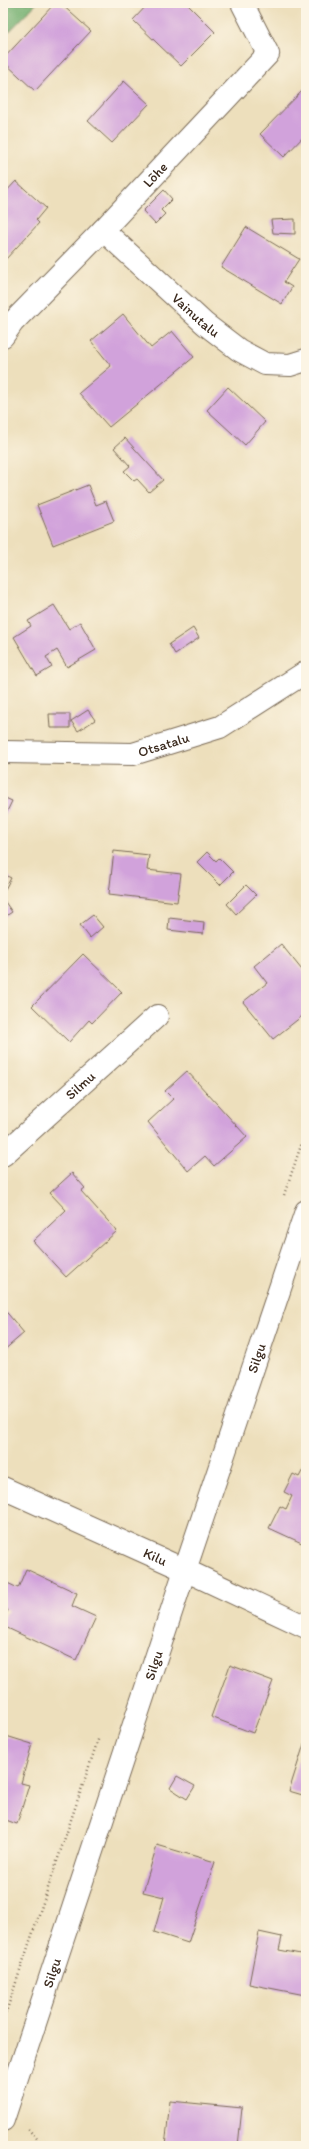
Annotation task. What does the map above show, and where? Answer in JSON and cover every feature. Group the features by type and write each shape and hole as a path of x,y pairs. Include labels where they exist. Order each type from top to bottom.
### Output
{"street":[{"name":"Lõhe","path":"3,336 13,322 103,230 268,54 242,3"},
{"name":"Vainutalu","path":"103,230 205,324 239,350 264,364 290,365 306,360"},
{"name":"Otsatalu","path":"3,752 134,754 220,727 306,672"},
{"name":"Silmu","path":"3,1155 157,1016"},
{"name":"Silgu","path":"3,2120 185,1570 306,1211"},
{"name":"Kilu","path":"3,1488 185,1570 306,1627"}],"green space":[{"path":"3,3 37,3 3,38"}],"building":[{"path":"55,3 60,3 91,31 35,91 3,61 3,59"},
{"path":"149,3 186,3 215,32 181,66 133,20"},
{"path":"124,81 149,104 112,143 88,121"},
{"path":"306,87 306,134 284,157 260,134"},
{"path":"16,181 46,208 36,220 39,223 5,260 3,258 3,201 6,198 3,195"},
{"path":"164,190 172,199 161,210 165,214 155,224 143,211"},
{"path":"295,219 295,234 273,233 271,220"},
{"path":"246,227 299,259 284,282 292,287 282,304 221,267"},
{"path":"123,314 151,348 172,331 194,357 109,427 79,393 111,366 91,341"},
{"path":"228,387 265,422 245,445 207,410"},
{"path":"125,438 163,480 149,492 137,479 134,481 124,471 130,466 114,448"},
{"path":"88,485 96,505 106,501 114,521 53,545 37,505"},
{"path":"54,605 69,629 80,622 96,650 67,667 57,650 46,657 52,667 37,676 14,637 31,626 28,621"},
{"path":"193,628 199,638 175,654 169,644"},
{"path":"88,710 95,720 78,731 71,721"},
{"path":"49,714 70,714 70,728 50,728"},
{"path":"3,797 12,801 3,820"},
{"path":"114,851 149,855 147,870 181,874 177,902 109,894"},
{"path":"207,852 216,861 219,858 233,872 220,885 197,862"},
{"path":"3,874 11,878 3,893"},
{"path":"246,885 256,895 236,914 227,904"},
{"path":"3,899 12,912 3,918"},
{"path":"93,915 103,927 90,938 80,925"},
{"path":"169,918 204,922 203,934 168,930"},
{"path":"281,944 306,975 306,1013 273,1039 243,1002 267,983 254,966"},
{"path":"83,954 122,992 92,1023 89,1020 69,1042 32,1006"},
{"path":"187,1071 247,1137 214,1166 205,1156 188,1171 148,1122 173,1099 165,1091"},
{"path":"72,1173 85,1188 81,1191 117,1231 66,1277 33,1241 66,1210 50,1193"},
{"path":"3,1308 24,1333 3,1351"},
{"path":"306,1464 306,1545 269,1528 280,1506 286,1509 292,1496 284,1492 293,1474 299,1477"},
{"path":"26,1569 77,1593 72,1606 96,1617 76,1660 3,1626 3,1620 8,1610 3,1608 3,1581 18,1588"},
{"path":"230,1665 273,1681 253,1733 211,1717"},
{"path":"3,1735 32,1744 21,1783 29,1785 17,1824 3,1819"},
{"path":"306,1741 306,1796 289,1791"},
{"path":"177,1776 195,1786 187,1799 170,1788"},
{"path":"157,1845 215,1862 188,1943 154,1932 164,1897 143,1892"},
{"path":"259,1932 282,1937 279,1950 306,1955 305,1995 249,1984"},
{"path":"170,2101 242,2108 238,2146 165,2146"}]}
